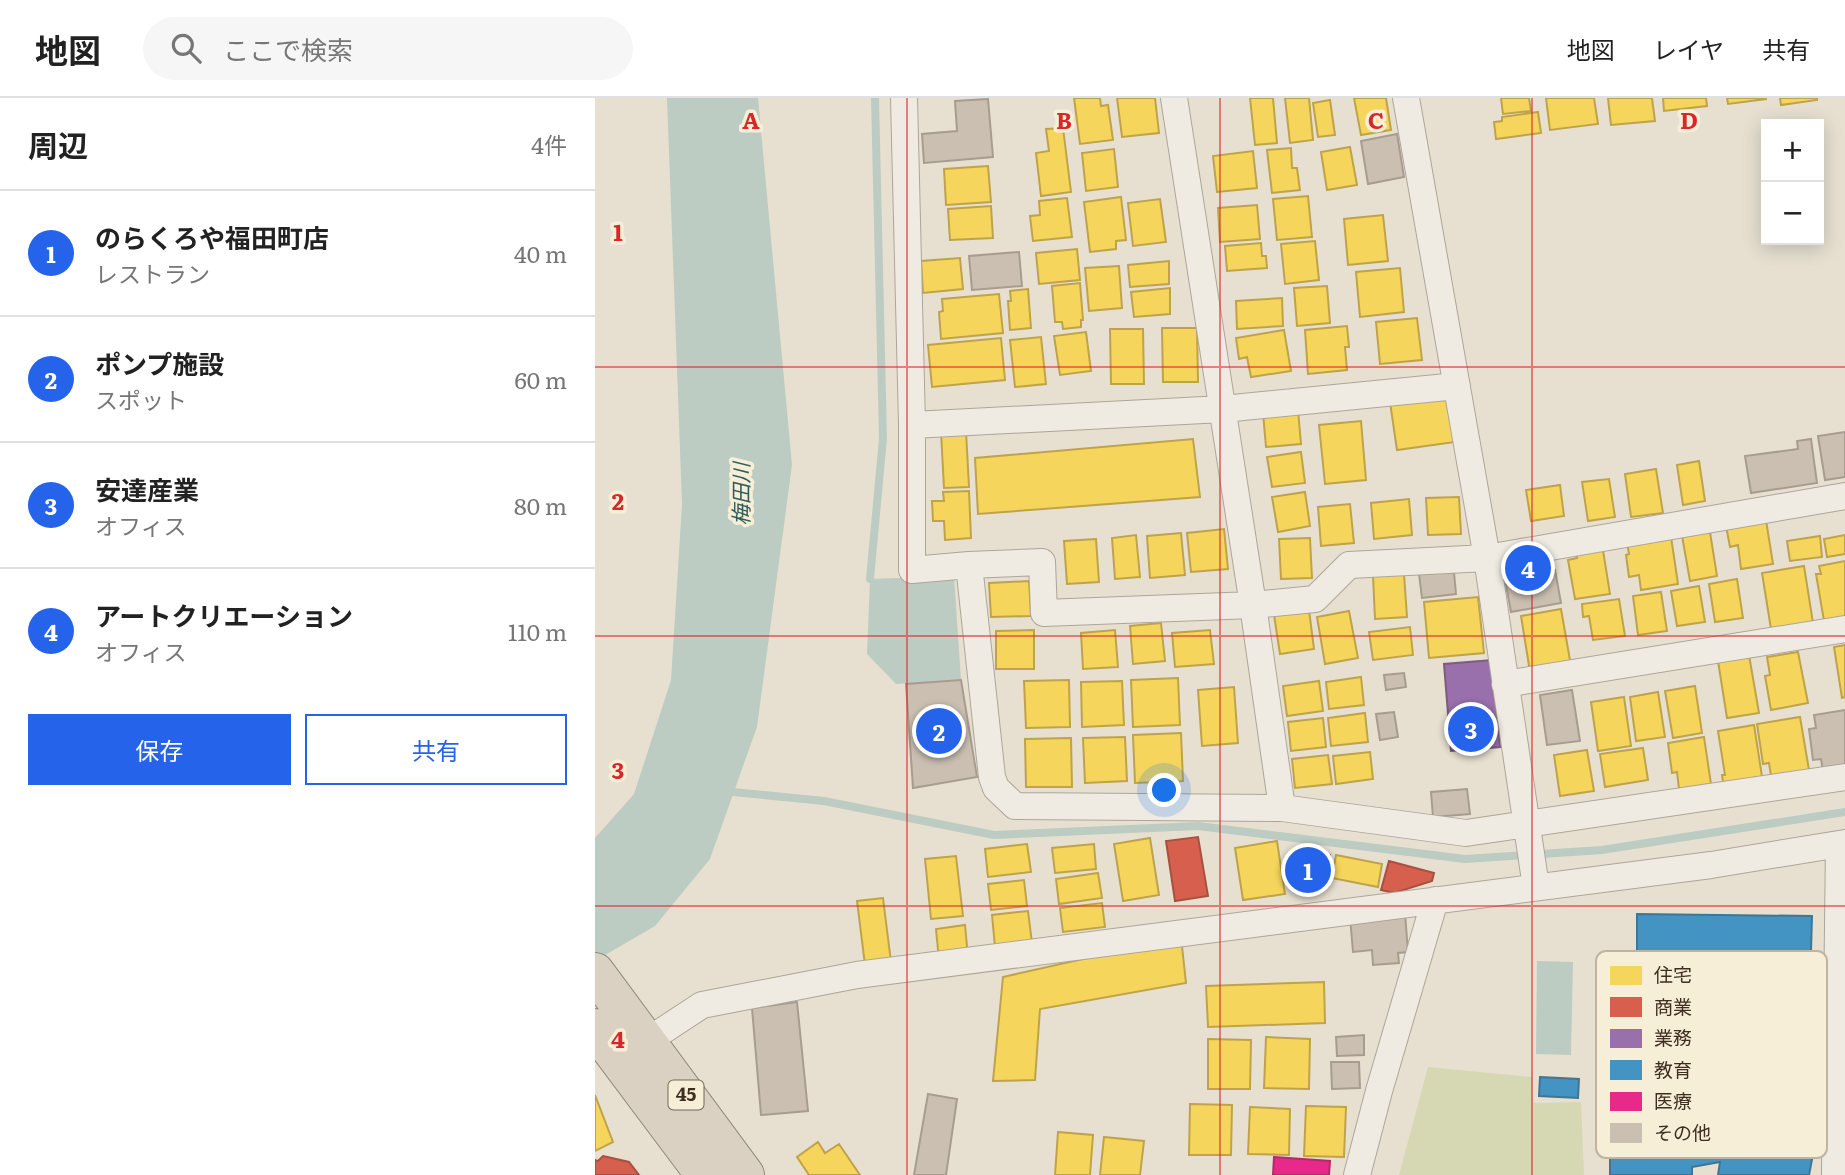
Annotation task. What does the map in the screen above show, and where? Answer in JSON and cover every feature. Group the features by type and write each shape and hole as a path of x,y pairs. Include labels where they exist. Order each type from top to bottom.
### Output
{"highway":[{"name":"45","path":"595,972 613,1040 705,1175"},
{"name":"45","path":"613,1040 745,1175"}],"street":[{"path":"904,98 912,425 912,570 1042,562 1044,613 1253,605 1315,598 1349,565 1487,558 1845,496"},
{"path":"1174,98 1282,808"},
{"path":"1406,98 1487,558 1535,879"},
{"path":"912,425 1223,409 1457,386"},
{"path":"969,565 992,777 996,788 1015,806 1282,808 1466,833 1529,830 1845,777"},
{"path":"1505,684 1845,629"},
{"path":"613,1040 702,1005 857,975 1435,900 1535,879 1711,865 1842,843 1835,1175"},
{"path":"1357,1175 1435,900"}],"green space":[{"path":"1428,1067 1532,1077 1533,1103 1581,1102 1584,1175 1399,1175"}],"water":[{"name":"梅田川","path":"667,98 758,98 792,465 757,727 710,859 655,926 595,961 595,838 634,794 671,680 682,504"},
{"path":"954,576 961,680 896,684 867,654 870,579"},
{"path":"1537,961 1573,962 1571,1055 1536,1054"}],"building: 住宅":[{"path":"1074,98 1100,98 1101,106 1108,105 1113,140 1080,144"},
{"path":"1117,98 1155,98 1159,133 1122,137"},
{"path":"1250,98 1273,98 1277,143 1255,145"},
{"path":"1285,98 1309,98 1313,140 1290,143"},
{"path":"1354,98 1386,98 1391,130 1361,135"},
{"path":"1501,98 1529,98 1531,111 1503,114"},
{"path":"1546,98 1594,98 1598,124 1550,130"},
{"path":"1608,98 1652,98 1655,121 1611,125"},
{"path":"1663,98 1706,98 1707,106 1664,111"},
{"path":"1727,98 1766,98 1766,99 1728,104"},
{"path":"1780,98 1817,98 1817,100 1781,105"},
{"path":"1330,100 1335,135 1318,137 1313,103"},
{"path":"1538,112 1541,133 1496,139 1494,122 1502,121 1502,117"},
{"path":"1063,128 1071,192 1041,196 1036,153 1049,151 1046,129"},
{"path":"1350,147 1357,185 1327,190 1321,152"},
{"path":"1291,148 1292,168 1297,168 1300,190 1272,193 1267,150"},
{"path":"1114,149 1118,187 1086,191 1082,153"},
{"path":"1253,151 1257,188 1217,192 1213,156"},
{"path":"988,166 991,202 946,205 944,169"},
{"path":"1308,196 1312,237 1277,240 1273,199"},
{"path":"1121,197 1126,240 1116,241 1116,249 1090,252 1084,202"},
{"path":"1067,198 1072,237 1033,241 1030,216 1040,215 1039,201"},
{"path":"1160,199 1166,242 1133,246 1128,203"},
{"path":"1257,205 1260,239 1220,242 1218,208"},
{"path":"991,206 993,238 950,240 948,209"},
{"path":"1383,215 1388,261 1348,265 1344,219"},
{"path":"1315,241 1319,280 1285,284 1281,244"},
{"path":"1261,243 1267,268 1227,271 1225,246"},
{"path":"1077,249 1080,280 1039,284 1036,253"},
{"path":"960,258 963,289 923,293 921,261"},
{"path":"1169,261 1169,284 1130,287 1128,265"},
{"path":"1119,266 1122,308 1089,311 1085,268"},
{"path":"1400,268 1404,312 1360,317 1356,272"},
{"path":"1080,283 1083,320 1081,327 1063,329 1062,322 1055,322 1052,286"},
{"path":"1327,286 1330,323 1297,326 1294,288"},
{"path":"1170,288 1170,314 1134,317 1131,292"},
{"path":"1028,289 1031,328 1010,330 1010,291"},
{"path":"999,294 1003,333 941,339 939,312 943,311 942,299"},
{"path":"1282,298 1283,326 1237,329 1236,301"},
{"path":"1417,318 1422,360 1380,364 1376,322"},
{"path":"1347,326 1347,370 1308,374 1305,330"},
{"path":"1162,328 1197,328 1198,382 1163,382"},
{"path":"1110,329 1143,329 1144,384 1111,384"},
{"path":"1284,330 1291,371 1251,377 1247,357 1239,359 1236,338"},
{"path":"1086,332 1091,371 1060,375 1054,336"},
{"path":"1041,337 1046,384 1015,387 1010,340"},
{"path":"1001,338 1005,380 932,387 928,345"},
{"path":"1449,394 1455,442 1397,450 1390,402"},
{"path":"1298,410 1301,444 1266,447 1263,413"},
{"path":"1361,421 1366,480 1325,484 1319,425"},
{"path":"966,431 969,487 944,488 941,432"},
{"path":"1193,439 1200,497 978,514 975,458"},
{"path":"1301,452 1305,483 1272,487 1267,457"},
{"path":"1699,461 1705,501 1683,505 1677,465"},
{"path":"1656,469 1663,513 1631,517 1625,474"},
{"path":"1609,479 1615,517 1588,521 1582,482"},
{"path":"1560,485 1564,516 1531,521 1526,490"},
{"path":"969,491 971,538 945,540 944,521 933,521 932,501 944,501 943,492"},
{"path":"1305,492 1310,526 1278,532 1272,497"},
{"path":"1459,497 1461,534 1428,535 1426,498"},
{"path":"1409,499 1412,535 1374,539 1371,503"},
{"path":"1350,504 1354,543 1321,546 1318,507"},
{"path":"1766,520 1773,564 1741,569 1738,545 1730,547 1726,526"},
{"path":"1709,526 1717,576 1690,581 1681,530"},
{"path":"1224,529 1228,569 1191,572 1187,533"},
{"path":"1670,530 1678,584 1641,590 1639,575 1629,577 1626,537"},
{"path":"1181,533 1185,575 1150,578 1147,536"},
{"path":"1136,535 1140,577 1115,579 1112,538"},
{"path":"1845,535 1845,554 1827,557 1824,539"},
{"path":"1820,536 1822,557 1790,561 1787,541"},
{"path":"1310,538 1312,578 1281,579 1279,539"},
{"path":"1096,539 1099,582 1067,584 1064,541"},
{"path":"1602,544 1610,594 1575,599 1568,560 1577,558 1576,548"},
{"path":"1845,561 1845,617 1824,621 1816,574 1821,574 1819,566"},
{"path":"1804,566 1813,623 1771,629 1762,573"},
{"path":"1404,574 1407,617 1375,619 1373,576"},
{"path":"1737,579 1743,618 1715,622 1709,584"},
{"path":"1029,581 1031,616 991,617 989,583"},
{"path":"1699,586 1705,622 1677,626 1671,591"},
{"path":"1661,592 1667,631 1638,635 1633,596"},
{"path":"1478,597 1484,653 1429,658 1424,602"},
{"path":"1619,599 1625,636 1593,640 1589,616 1583,617 1582,604"},
{"path":"1561,609 1571,666 1530,672 1521,616"},
{"path":"1309,610 1314,649 1280,654 1274,615"},
{"path":"1349,611 1358,658 1325,664 1317,617"},
{"path":"1161,623 1165,661 1133,664 1130,626"},
{"path":"1410,627 1413,655 1373,660 1369,632"},
{"path":"1034,630 1034,669 996,669 996,631"},
{"path":"1115,630 1118,667 1083,669 1081,633"},
{"path":"1210,630 1214,664 1175,667 1172,633"},
{"path":"1845,645 1845,697 1842,698 1834,647"},
{"path":"1798,652 1808,703 1771,710 1765,676 1770,675 1767,657"},
{"path":"1749,655 1759,713 1727,718 1718,661"},
{"path":"1361,677 1364,705 1329,709 1326,682"},
{"path":"1178,678 1180,725 1133,727 1131,680"},
{"path":"1069,680 1070,727 1026,728 1024,681"},
{"path":"1122,681 1124,725 1082,727 1081,682"},
{"path":"1319,681 1323,711 1287,716 1283,686"},
{"path":"1695,686 1702,733 1673,738 1665,691"},
{"path":"1234,687 1238,743 1202,746 1198,690"},
{"path":"1658,692 1665,737 1636,741 1630,697"},
{"path":"1624,697 1631,746 1598,751 1591,702"},
{"path":"1365,713 1368,742 1331,746 1328,718"},
{"path":"1800,717 1810,776 1772,782 1769,763 1763,764 1757,724"},
{"path":"1323,718 1326,747 1291,751 1288,722"},
{"path":"1754,725 1763,783 1724,789 1722,775 1725,775 1718,731"},
{"path":"1181,733 1183,781 1135,783 1133,735"},
{"path":"1125,737 1127,781 1085,783 1083,738"},
{"path":"1704,737 1711,784 1679,789 1677,772 1672,773 1668,743"},
{"path":"1071,738 1072,787 1026,787 1025,739"},
{"path":"1643,748 1648,780 1605,787 1600,754"},
{"path":"1587,750 1594,791 1560,796 1554,755"},
{"path":"1370,752 1373,779 1336,784 1333,756"},
{"path":"1328,755 1332,784 1295,788 1292,759"},
{"path":"1150,838 1159,895 1123,901 1114,844"},
{"path":"1277,841 1285,894 1243,900 1235,848"},
{"path":"1027,844 1031,872 988,877 985,849"},
{"path":"1094,844 1096,869 1055,873 1052,848"},
{"path":"1336,855 1382,864 1378,887 1332,878"},
{"path":"956,856 963,916 931,919 925,859"},
{"path":"1098,873 1102,898 1059,904 1056,879"},
{"path":"1024,880 1027,906 991,910 988,884"},
{"path":"883,898 891,962 865,965 857,901"},
{"path":"1102,903 1105,927 1063,932 1060,908"},
{"path":"1028,911 1032,943 995,947 992,915"},
{"path":"965,925 968,957 939,960 936,929"},
{"path":"1181,937 1186,983 1040,1009 1035,1080 993,1081 1003,977"},
{"path":"1324,982 1325,1023 1208,1027 1206,986"},
{"path":"1266,1037 1310,1039 1309,1089 1264,1088"},
{"path":"1208,1039 1251,1040 1250,1089 1208,1089"},
{"path":"595,1095 613,1142 595,1151"},
{"path":"1190,1104 1232,1105 1231,1155 1189,1155"},
{"path":"1306,1106 1346,1107 1344,1157 1304,1156"},
{"path":"1250,1107 1290,1109 1289,1155 1248,1154"},
{"path":"1058,1132 1093,1135 1090,1175 1055,1175"},
{"path":"1104,1137 1144,1141 1140,1175 1100,1175"},
{"path":"818,1142 825,1153 839,1144 860,1175 809,1175 797,1157"}],"building: 商業":[{"path":"1198,837 1208,896 1175,901 1166,841"},
{"path":"1295,848 1330,855 1325,885 1289,878"},
{"path":"1389,861 1434,873 1432,881 1394,893 1381,890"},
{"path":"603,1156 629,1162 639,1175 595,1175 595,1160 598,1161"}],"building: 業務":[{"path":"1492,660 1500,747 1451,751 1444,664"}],"building: 教育":[{"path":"1637,914 1812,916 1811,951 1637,951"},
{"path":"1540,1077 1579,1079 1578,1098 1539,1096"},
{"path":"1610,1158 1812,1158 1809,1175 1718,1175 1720,1162 1692,1167 1692,1175 1610,1175"}],"building: 医療":[{"path":"1274,1157 1330,1161 1329,1175 1273,1175"}],"building: その他":[{"path":"988,99 993,157 924,163 922,134 957,131 955,101"},
{"path":"1397,134 1404,177 1368,184 1361,141"},
{"path":"1019,252 1022,286 972,290 969,256"},
{"path":"1845,432 1845,477 1825,480 1818,436"},
{"path":"1811,439 1817,483 1751,493 1745,456 1798,449 1797,441"},
{"path":"1555,570 1561,603 1511,612 1505,579"},
{"path":"1454,572 1456,594 1422,598 1419,574"},
{"path":"1404,673 1406,687 1386,690 1384,675"},
{"path":"961,680 977,777 913,788 906,684"},
{"path":"1572,690 1580,741 1547,745 1540,695"},
{"path":"1845,710 1845,768 1823,771 1821,759 1813,760 1809,729 1816,728 1814,715"},
{"path":"1394,712 1398,737 1380,740 1376,714"},
{"path":"1467,789 1470,814 1433,817 1431,792"},
{"path":"1405,913 1408,952 1398,953 1399,963 1373,965 1372,950 1353,952 1350,917"},
{"path":"797,1002 808,1111 761,1115 752,1008"},
{"path":"1364,1035 1364,1055 1337,1056 1336,1037"},
{"path":"1331,1062 1359,1062 1360,1088 1332,1089"},
{"path":"928,1094 957,1099 946,1175 914,1175"}],"waterway":[{"path":"870,579 883,438 875,98"},
{"path":"723,791 824,801 994,835 1198,826 1465,859 1602,850 1845,812"}],"place":[{"name":"アートクリエーション","path":"1528,568"},
{"name":"安達産業","path":"1471,729"},
{"name":"ポンプ施設","path":"939,731"},
{"name":"のらくろや福田町店","path":"1308,870"}]}
